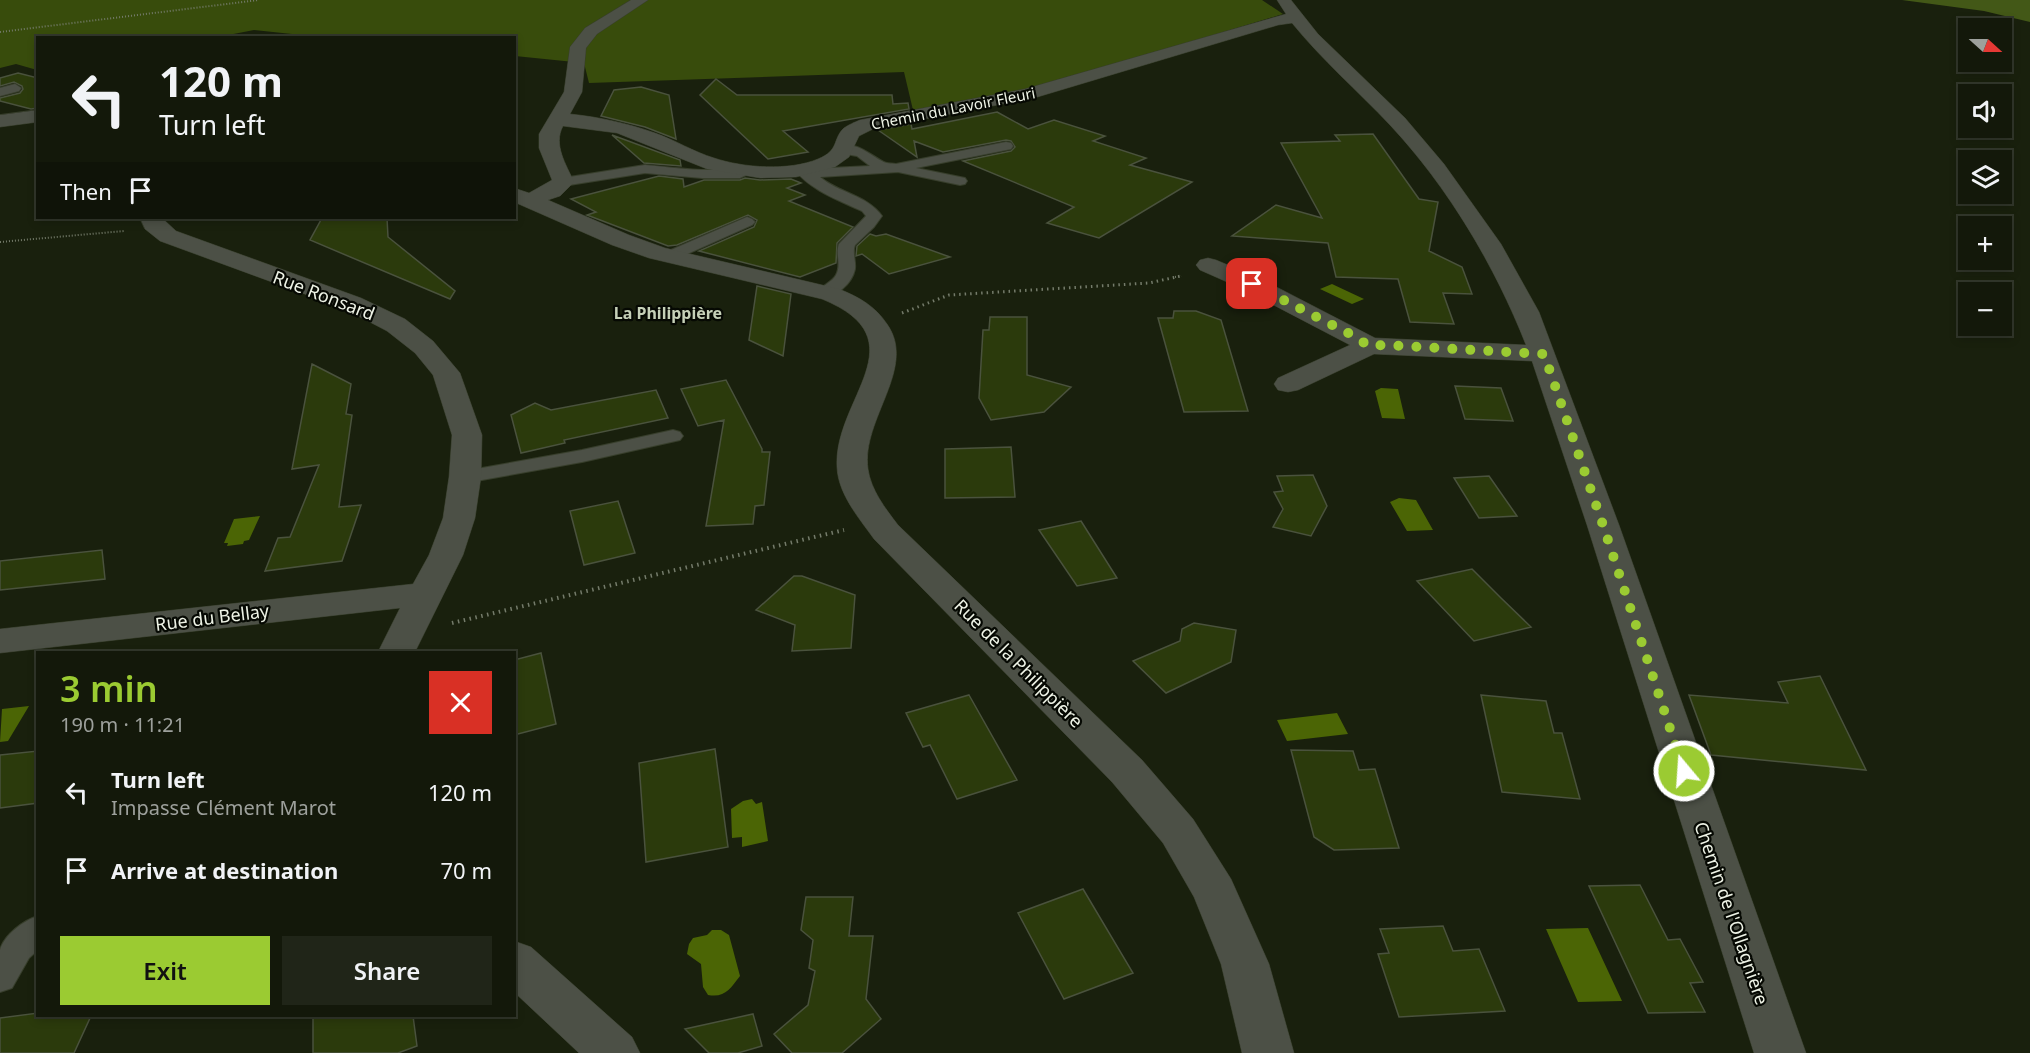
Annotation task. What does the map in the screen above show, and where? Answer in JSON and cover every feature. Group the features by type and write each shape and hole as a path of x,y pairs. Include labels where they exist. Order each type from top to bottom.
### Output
{"street":[{"path":"522,197 552,191 563,182 549,148 549,134 573,92 578,46 591,31 640,0"},
{"name":"Chemin du Lavoir Fleuri","path":"556,120 583,121 619,128 688,164 803,172 837,157 844,150 851,132 867,124 1028,94 1277,20 1290,9"},
{"name":"Chemin de l'Ollagnière","path":"1290,9 1398,122 1437,168 1489,244 1526,312 1544,354 1603,525 1780,1053"},
{"path":"4,118 36,116"},
{"name":"Rue de la Philippière","path":"522,197 620,241 670,256 826,292 848,302 872,320 884,345 883,364 854,436 850,458 853,480 863,501 886,532 1127,771 1178,831 1215,892 1245,964 1268,1053"},
{"name":"Rue Ronsard","path":"153,221 168,236 352,303 396,325 424,347 446,374 467,435 465,477 459,518 446,555 424,594 402,642"},
{"path":"1208,265 1283,299 1369,346"},
{"path":"1288,384 1369,346 1544,354"},
{"name":"Rue du Bellay","path":"0,641 424,594"},
{"path":"516,963 614,1053"}],"lane":[{"path":"0,92 15,88"},
{"path":"803,172 873,170 1006,146"},
{"path":"844,150 861,152 886,168 960,181"},
{"path":"563,182 645,169 668,172 688,164"},
{"path":"803,172 829,191 867,208 873,216 848,242 844,277 840,283 826,292"},
{"path":"670,256 747,222"},
{"path":"465,477 558,461 673,436"},
{"path":"0,978 18,948 36,931"}],"path":[{"path":"0,32 259,0"},
{"path":"0,242 120,232 153,221"},
{"path":"872,320 895,315 949,295 1149,283 1176,278 1208,265"},
{"path":"402,642 429,629 826,535 876,519"}],"shaded area":[{"path":"0,0 1262,0 1283,14 1024,93 913,110 904,72 589,83 584,63 516,56 516,36 311,36 254,30 223,36 36,36 36,70 16,64 0,68"},
{"path":"1902,0 2030,0 2030,22 1984,11"},
{"path":"1332,284 1364,299 1352,304 1320,289"},
{"path":"1381,388 1398,389 1405,419 1382,418 1375,391"},
{"path":"1399,498 1416,500 1433,530 1407,531 1390,502"},
{"path":"260,516 249,540 244,541 243,544 227,546 228,543 224,543 234,519"},
{"path":"29,706 8,741 0,742 2,709"},
{"path":"1337,713 1348,734 1287,741 1277,720"},
{"path":"752,799 756,804 762,802 768,841 742,847 742,837 732,838 731,809 743,801"},
{"path":"1588,928 1622,1001 1578,1002 1546,929"},
{"path":"712,930 721,930 729,935 740,976 727,991 714,996 708,995 703,987 701,964 687,954 693,938 707,935"}],"building":[{"path":"18,73 36,78 36,108 0,101 0,98 20,93 23,89 14,82 0,86 0,78"},
{"path":"716,79 737,95 892,95 893,104 908,103 909,109 783,131 808,152 768,159 700,95"},
{"path":"641,87 669,95 676,139 645,127 601,116 614,90"},
{"path":"997,112 1028,129 1054,120 1105,136 1093,141 1146,158 1130,165 1192,182 1099,238 1047,223 1074,207 963,161 1011,151 1015,147 1011,141 943,152 914,141 917,157 878,130 911,124 912,129"},
{"path":"1373,134 1419,199 1438,202 1429,251 1462,267 1472,294 1443,293 1454,324 1410,322 1398,279 1336,277 1328,243 1232,236 1276,205 1322,218 1281,143 1340,141 1335,135"},
{"path":"612,135 680,160 681,166 644,163"},
{"path":"659,176 683,179 684,187 704,180 791,179 801,183 787,188 805,195 789,201 853,227 837,243 836,263 800,277 699,251 754,227 757,220 748,215 677,245 668,246 587,215 596,212 571,199"},
{"path":"321,219 387,219 388,237 455,291 450,299 310,240"},
{"path":"870,234 876,236 886,234 950,257 889,274 862,254 856,256 857,246"},
{"path":"757,286 791,294 783,356 749,340"},
{"path":"1174,311 1196,311 1221,320 1248,411 1184,412 1158,318 1173,318"},
{"path":"990,317 1027,317 1027,375 1071,387 1044,412 991,420 979,398 983,330 989,330"},
{"path":"312,364 351,384 346,414 352,415 339,507 361,505 342,561 265,571 278,538 290,537 319,465 292,469"},
{"path":"726,380 762,452 770,452 764,505 755,506 753,524 706,526 724,420 698,426 681,389"},
{"path":"1455,386 1501,388 1513,421 1465,419"},
{"path":"656,390 668,418 564,440 565,443 521,453 511,415 535,403 551,410"},
{"path":"1011,447 1015,497 945,498 945,449"},
{"path":"1313,475 1327,506 1311,536 1273,527 1283,509 1274,492 1283,491 1277,476"},
{"path":"1489,476 1517,516 1479,518 1454,478"},
{"path":"618,501 635,553 584,565 570,511"},
{"path":"1081,521 1117,578 1077,586 1039,530"},
{"path":"102,550 105,579 0,590 0,561"},
{"path":"1472,569 1531,627 1474,641 1417,581"},
{"path":"794,576 802,576 855,595 851,648 792,651 795,625 756,610"},
{"path":"1194,623 1236,630 1231,662 1166,693 1133,661 1180,641 1182,629"},
{"path":"541,653 556,724 516,734 516,659"},
{"path":"1820,676 1866,770 1711,755 1689,695 1788,703 1778,682"},
{"path":"969,695 1017,780 957,799 930,745 923,747 906,713"},
{"path":"1481,695 1546,701 1554,733 1562,733 1580,799 1502,792"},
{"path":"715,749 728,847 646,862 639,763"},
{"path":"1291,750 1353,751 1359,770 1375,769 1399,848 1334,850 1314,837"},
{"path":"36,751 36,803 0,808 0,755"},
{"path":"1640,885 1668,940 1680,939 1703,982 1690,983 1705,1012 1648,1013 1589,886"},
{"path":"1083,889 1133,973 1064,999 1018,913"},
{"path":"806,897 853,897 849,936 873,936 866,999 881,1019 842,1053 792,1053 774,1034 808,1005 815,971 809,968 813,940 801,930"},
{"path":"1443,926 1453,951 1479,949 1505,1011 1399,1017 1378,954 1389,953 1380,929"},
{"path":"36,1013 36,1017 91,1017 74,1053 0,1053 0,1018"},
{"path":"753,1014 762,1046 738,1053 709,1053 685,1029"},
{"path":"313,1017 413,1017 417,1046 398,1053 313,1053"}],"district":[{"name":"La Philippière","path":"668,313"}],"route":[{"path":"1252,284 1354,336 1369,346 1544,354 1684,771"}]}
